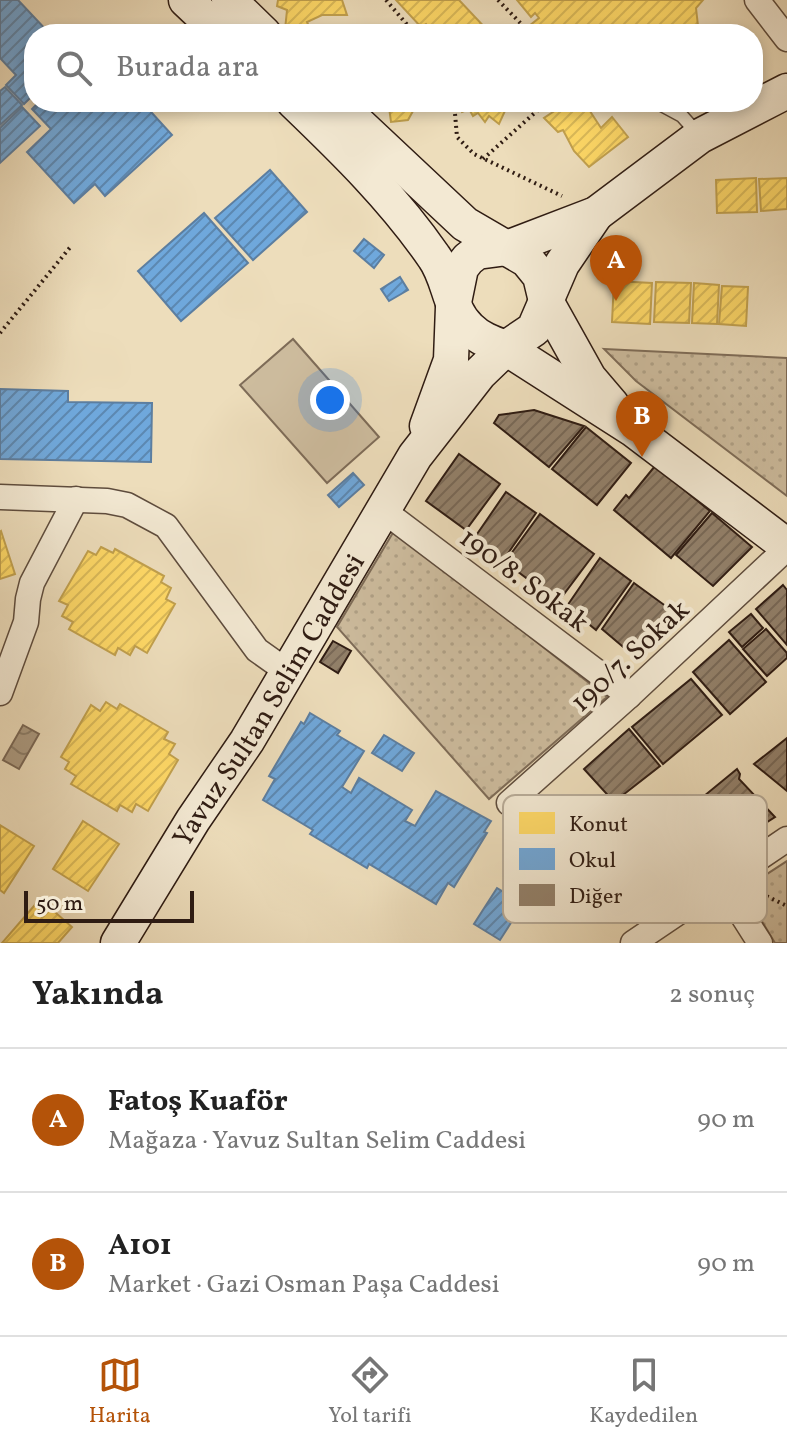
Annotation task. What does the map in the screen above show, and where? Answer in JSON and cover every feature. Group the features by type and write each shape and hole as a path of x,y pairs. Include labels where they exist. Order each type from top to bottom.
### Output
{"main road":[{"path":"186,0 211,24"},
{"path":"229,0 254,24"},
{"path":"763,103 787,91"},
{"path":"304,112 389,196 437,261 453,307 468,327 485,341 506,348 634,430 787,547"},
{"path":"346,112 465,224 527,260 540,276 546,301 589,378 634,430"},
{"path":"453,307 461,268 468,259 487,249 507,248 596,214 700,136 746,112"},
{"name":"Yavuz Sultan Selim Caddesi","path":"118,943 193,820 247,741 415,456 479,374 506,348 534,329 562,264 596,214"},
{"name":"Yavuz Sultan Selim Caddesi","path":"415,456 451,360 453,307"}],"street":[{"path":"757,0 787,39"},
{"path":"0,497 107,501 127,505 166,526 257,650 288,672"},
{"path":"0,693 26,622 32,583 76,499"},
{"name":"190/8. Sokak","path":"384,511 629,696"},
{"name":"190/7. Sokak","path":"518,795 629,696 787,547"},
{"path":"767,853 787,839"},
{"path":"633,943 663,923"},
{"path":"747,923 760,943"}],"lane":[{"path":"675,112 700,136"}],"path":[{"path":"386,0 406,24"},
{"path":"498,0 521,24"},
{"path":"455,112 457,137 474,154 596,214"},
{"path":"483,159 536,112"},
{"path":"0,333 72,245"},
{"path":"767,896 787,906"}],"shaded area":[{"path":"293,339 379,437 327,483 240,385"},
{"path":"604,349 787,358 787,496 636,381"},
{"path":"394,531 607,697 489,799 337,627"},
{"path":"787,861 787,943 775,943 763,923 767,923 767,874"}],"water":[{"path":"23,725 39,734 19,769 3,760"}],"building: Konut":[{"path":"278,0 342,0 347,15 322,15 308,24 286,24 287,10 277,6"},
{"path":"396,0 459,0 482,24 426,24 418,24"},
{"path":"517,0 703,0 696,8 698,24 532,24 539,18 535,13 531,17"},
{"path":"390,112 412,112 408,120 391,122"},
{"path":"471,112 504,112 499,124 489,116 485,122 478,113 473,116"},
{"path":"553,112 591,112 601,128 612,117 628,137 589,167 574,151 563,130 558,132 544,118"},
{"path":"756,178 757,212 717,213 716,180"},
{"path":"787,178 787,209 761,211 759,179"},
{"path":"614,281 652,283 650,324 612,322"},
{"path":"656,282 691,283 689,323 654,322"},
{"path":"694,283 719,285 717,324 692,323"},
{"path":"722,286 748,287 746,326 719,324"},
{"path":"0,532 15,574 0,579"},
{"path":"101,547 113,553 115,549 164,576 161,582 171,588 166,599 175,604 147,653 135,646 130,655 118,648 115,655 69,629 73,622 62,616 68,605 59,601 88,551 96,555"},
{"path":"106,702 117,709 120,704 168,732 164,739 175,744 169,754 178,760 148,811 136,804 132,812 120,805 117,811 71,784 76,776 65,769 69,762 61,757 91,705 100,711"},
{"path":"83,821 119,844 88,891 53,869"},
{"path":"0,825 34,846 4,893 0,890"},
{"path":"40,899 72,927 58,943 2,943"}],"building: Okul":[{"path":"0,0 18,0 41,24 24,24 24,104 6,85 16,75 0,58"},
{"path":"5,87 22,105 0,125 0,91"},
{"path":"22,107 40,126 0,163 0,128"},
{"path":"35,112 151,112 172,135 105,196 95,184 74,203 27,152 51,129"},
{"path":"270,170 307,212 253,260 215,218"},
{"path":"204,213 248,263 181,321 138,271"},
{"path":"364,239 384,255 374,268 354,251"},
{"path":"400,277 408,290 389,301 381,289"},
{"path":"0,389 68,391 68,402 152,403 151,462 0,459"},
{"path":"353,473 364,485 339,507 328,495"},
{"path":"310,713 340,731 337,735 364,751 342,787 351,793 359,778 412,810 405,821 415,826 436,791 491,821 454,887 448,883 436,904 369,864 367,868 310,834 313,830 263,800 275,779 269,776 301,722 304,724"},
{"path":"384,735 414,753 402,771 372,753"},
{"path":"497,888 503,892 503,923 511,923 500,940 474,924"}],"building: Diğer":[{"path":"534,410 584,426 549,467 494,423 499,415"},
{"path":"586,427 631,463 597,505 552,469"},
{"path":"459,454 500,484 466,530 426,501"},
{"path":"655,466 710,511 671,558 614,510 626,495 629,498"},
{"path":"506,492 536,513 502,562 478,544 480,541 475,537"},
{"path":"712,513 752,547 713,586 676,555"},
{"path":"540,514 594,554 558,602 505,562"},
{"path":"600,558 631,581 596,630 567,606"},
{"path":"634,583 678,615 635,657 602,629"},
{"path":"783,585 787,590 787,645 756,609"},
{"path":"751,614 763,628 742,647 729,632"},
{"path":"766,629 787,653 787,658 767,676 743,649"},
{"path":"729,640 766,682 730,714 693,672"},
{"path":"333,641 351,651 338,673 320,662"},
{"path":"691,679 722,715 663,764 632,727"},
{"path":"629,729 660,766 623,795 608,795 584,769"},
{"path":"787,738 787,791 754,764"},
{"path":"737,769 739,779 754,795 705,795"},
{"path":"767,809 775,817 767,822"}],"place":[{"name":"Fatoş Kuaför","path":"616,301"},
{"name":"A101","path":"642,457"}]}
